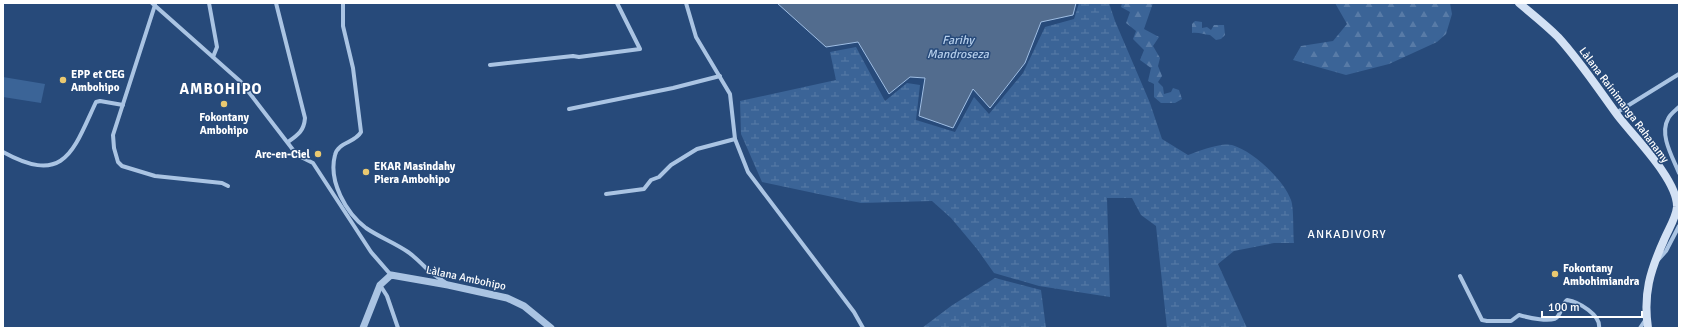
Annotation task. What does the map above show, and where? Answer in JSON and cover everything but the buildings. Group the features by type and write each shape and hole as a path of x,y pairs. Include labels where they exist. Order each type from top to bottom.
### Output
{"main road":[{"name":"Làlana Rainimanga Rahanamy","path":"1519,3 1557,36 1575,57 1616,113 1654,158 1675,195 1677,206 1675,215 1653,263 1646,293 1646,318 1648,328"}],"street":[{"path":"209,3 217,47 213,57"},
{"path":"276,3 305,118 305,126 301,134 288,142"},
{"path":"343,3 343,26 353,68 361,132 358,138 342,146 337,150 335,155 335,181 339,192 356,218 366,228 409,253 448,285"},
{"path":"490,65 640,50 617,3"},
{"path":"686,3 696,37 730,94 735,139 748,172 854,312 863,328"},
{"path":"228,186 155,176 122,166 118,162 114,148 113,135 153,4 248,89 297,155 312,163 370,252 391,275 380,286 363,328"},
{"path":"1616,113 1679,74"},
{"path":"569,109 673,88 720,76"},
{"path":"3,152 20,161 44,167 56,164 74,148 96,102 100,101 123,105"},
{"path":"1679,107 1668,117 1664,127 1679,173"},
{"path":"606,194 644,189 651,180 659,177 671,165 697,149 735,139"},
{"path":"1653,263 1660,259 1666,251 1679,226"},
{"name":"Làlana Ambohipo","path":"391,275 508,298 524,306 551,328"},
{"path":"1460,276 1482,320 1512,321 1519,315 1529,318 1555,320 1567,300 1590,312 1598,320 1599,328"},
{"path":"380,286 387,296 398,328"},
{"path":"1640,328 1646,318"}],"green space":[{"path":"1079,3 1109,3 1115,21 1150,103 1162,139 1188,155 1210,147 1228,144 1240,148 1267,167 1275,175 1287,192 1293,209 1294,243 1274,243 1234,251 1218,264 1247,328 1167,328 1156,226 1141,215 1132,198 1107,198 1110,297 1039,286 994,273 977,249 951,218 932,201 861,203 762,182 741,134 740,101 836,80 830,52 856,47 885,101 907,83 920,85 916,120 955,132 974,97 989,114 1023,73 1045,27 1074,19"},
{"path":"1122,3 1153,3 1144,29 1159,37 1153,46 1160,58 1158,66 1162,76 1158,82 1163,87 1164,94 1171,92 1173,88 1179,90 1182,99 1175,103 1161,103 1154,97 1154,84 1148,81 1151,68 1140,60 1144,50 1133,39 1136,31 1126,23 1130,12 1121,7"},
{"path":"1335,3 1450,3 1452,14 1446,34 1437,42 1389,64 1346,75 1293,60 1301,46 1333,41 1347,24"},
{"path":"1195,21 1202,22 1202,28 1207,27 1211,30 1214,25 1224,25 1225,35 1221,39 1216,40 1210,35 1192,33 1192,24"},
{"path":"3,77 45,84 41,103 3,97"},
{"path":"995,278 1041,290 1046,328 922,328 951,306"}],"water":[{"name":"Farihy Mandroseza","path":"777,3 1076,3 1073,15 1041,22 1025,63 990,108 973,89 953,128 919,116 925,78 910,77 889,94 858,42 826,47"}],"place":[{"name":"EPP et CEG Ambohipo","path":"63,80"},
{"name":"Fokontany Ambohipo","path":"224,104"},
{"name":"Arc-en-Ciel","path":"318,154"},
{"name":"EKAR Masindahy Piera Ambohipo","path":"366,172"},
{"name":"Fokontany Ambohimiandra","path":"1555,274"}],"district":[{"name":"AMBOHIPO","path":"221,89"},
{"name":"ANKADIVORY","path":"1347,234"}]}
